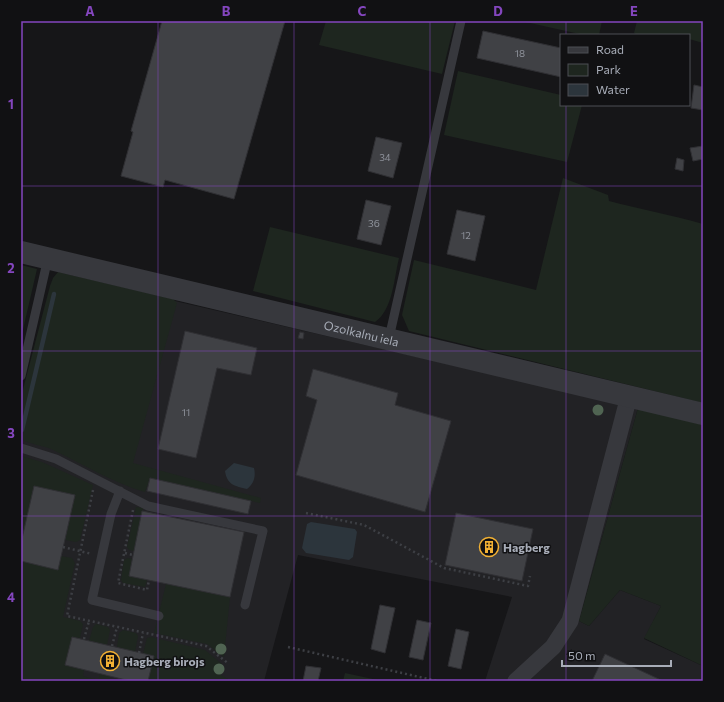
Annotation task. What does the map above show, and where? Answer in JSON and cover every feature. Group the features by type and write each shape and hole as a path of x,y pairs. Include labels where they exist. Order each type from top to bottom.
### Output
{"street":[{"name":"Ozolkalnu iela","path":"21,252 389,338 703,414"},
{"path":"516,681 553,647 570,620 629,396"}],"lane":[{"path":"389,338 461,21"},
{"path":"21,376 48,258"},
{"path":"21,448 56,459 148,506 263,532 245,605"},
{"path":"120,491 113,507 92,600 159,616"}],"path":[{"path":"136,499 118,583 147,590 149,580"},
{"path":"306,513 364,525 444,568 528,586 530,576"},
{"path":"63,547 101,556"},
{"path":"125,553 133,554"},
{"path":"84,639 89,621"},
{"path":"112,646 117,627"},
{"path":"139,653 143,633"},
{"path":"288,647 436,681"}],"shaded area":[{"path":"58,274 638,408 579,621 589,626 620,590 661,606 644,639 703,666 703,681 485,681 512,597 298,555 264,681 30,681 21,678 21,416"}],"green space":[{"path":"326,21 455,21 442,74 319,45"},
{"path":"521,21 602,21 599,34 580,34"},
{"path":"637,21 703,21 703,43 690,39 690,34 634,33"},
{"path":"458,71 560,95 560,106 582,106 567,162 444,135"},
{"path":"563,178 608,195 609,201 703,224 703,403 409,331 402,315 414,260 536,290"},
{"path":"270,227 399,258 392,293 386,310 381,317 375,322 253,291"},
{"path":"21,265 37,269 21,338"},
{"path":"58,272 173,299 177,303 133,463 261,498 260,503 150,478 145,492 110,478 49,448 29,443 21,439 21,397 50,286 53,278"},
{"path":"638,408 703,425 703,666 644,638 661,606 620,590 589,626 579,621"},
{"path":"21,456 42,462 93,485 80,540 76,542 65,540 75,495 34,486 24,531 21,530"},
{"path":"136,507 143,508 134,551 129,550 127,547"},
{"path":"61,556 72,558 75,563 63,617 80,621 83,624 80,638 72,637 65,665 84,670 83,676 98,680 100,674 110,676 110,681 30,681 21,678 21,561 58,570"},
{"path":"128,558 132,559 129,576 147,580 145,587 123,583 121,580 124,560"},
{"path":"166,584 230,597 224,657 207,644 154,633"},
{"path":"96,624 108,627 110,630 107,645 89,641 93,627"},
{"path":"123,630 136,633 138,636 135,652 117,647 119,633"},
{"path":"151,637 205,650 222,664 221,675 231,681 148,681 154,656 143,654 147,638"},
{"path":"345,673 382,681 343,681"}],"water":[{"path":"234,463 254,468 254,480 247,489 235,486 226,476 225,471"},
{"path":"311,522 355,529 357,532 353,557 349,560 306,553 302,548 307,524"}],"building":[{"path":"162,21 285,21 234,199 165,180 163,187 121,176 133,132 131,131"},
{"path":"483,31 560,48 560,77 477,58"},
{"path":"694,85 703,87 703,110 691,108"},
{"path":"376,137 402,143 393,178 368,171"},
{"path":"703,146 703,159 693,161 690,148"},
{"path":"677,158 684,160 683,171 675,169"},
{"path":"366,200 391,206 381,245 357,239"},
{"path":"457,210 485,216 475,261 447,254"},
{"path":"185,331 257,348 251,375 217,368 196,458 158,449"},
{"path":"300,332 304,333 303,339 298,338"},
{"path":"313,369 398,393 395,405 451,421 425,512 296,475 317,400 306,396"},
{"path":"150,478 251,501 248,514 147,491"},
{"path":"34,486 75,495 58,570 21,561 21,543"},
{"path":"142,511 244,532 230,597 129,576"},
{"name":"Hagberg","path":"456,513 533,529 522,581 445,565"},
{"path":"380,605 395,608 385,653 371,649"},
{"path":"417,620 431,623 423,660 409,657"},
{"path":"456,629 469,632 461,669 448,666"},
{"name":"Hagberg birojs","path":"72,637 154,656 148,681 130,681 65,665"},
{"path":"605,654 663,681 592,681"},
{"path":"306,666 321,668 318,681 303,681"}],"waterway":[{"path":"22,430 54,294"}],"place":[{"name":"Hagberg","path":"489,547"},
{"name":"Hagberg birojs","path":"110,661"}]}
